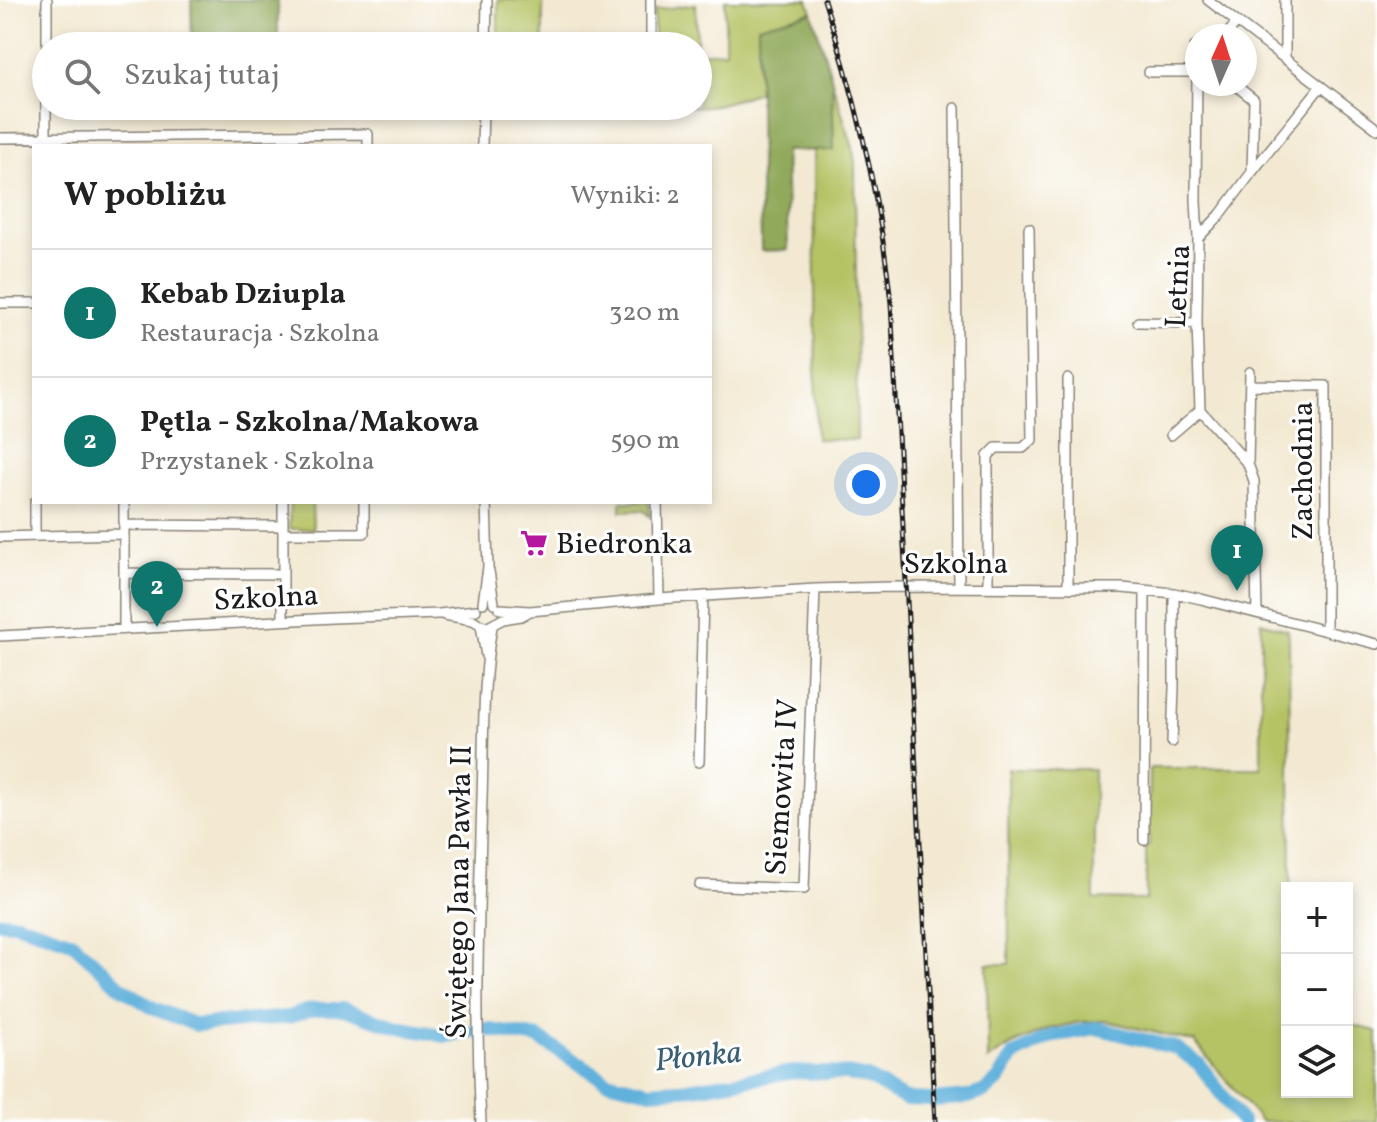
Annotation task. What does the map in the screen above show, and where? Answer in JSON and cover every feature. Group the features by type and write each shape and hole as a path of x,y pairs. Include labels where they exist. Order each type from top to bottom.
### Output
{"street":[{"path":"47,0 47,32"},
{"path":"486,32 487,0"},
{"path":"651,0 651,32"},
{"path":"1208,0 1377,129"},
{"path":"1285,0 1285,58"},
{"path":"1149,72 1185,72"},
{"name":"Letnia","path":"1200,410 1198,238 1220,215 1321,86"},
{"path":"1196,96 1198,238"},
{"path":"1249,96 1254,100 1252,172"},
{"path":"955,108 959,587"},
{"path":"40,141 43,120"},
{"path":"482,144 483,120"},
{"path":"0,138 40,141 368,134 368,144"},
{"path":"988,587 988,456 996,448 1023,448 1032,440 1029,228"},
{"path":"0,303 32,303"},
{"path":"1138,322 1197,323"},
{"path":"1250,372 1248,464 1254,481 1257,613"},
{"path":"1068,379 1068,588"},
{"name":"Zachodnia","path":"1250,385 1326,386 1326,631"},
{"path":"1171,435 1200,410 1248,464"},
{"path":"35,504 35,535"},
{"path":"124,504 124,629"},
{"path":"283,504 283,620"},
{"path":"0,537 124,529 283,529 364,533 364,504"},
{"name":"Świętego Jana Pawła II","path":"481,1122 478,995 487,663 486,504"},
{"path":"657,504 659,599"},
{"name":"Świętego Jana Pawła II","path":"485,618 497,606 488,567"},
{"path":"124,573 282,574"},
{"name":"Szkolna","path":"485,618 491,602 497,606 530,611 815,589 988,587 1145,590 1174,593 1377,644"},
{"name":"Siemowita IV","path":"700,885 804,889 815,589"},
{"path":"1144,840 1145,590"},
{"path":"1172,742 1174,593"},
{"path":"699,762 703,596"},
{"name":"Szkolna","path":"0,636 439,614 485,618 530,611"}],"green space":[{"path":"191,0 278,0 278,32 192,32"},
{"path":"498,0 543,0 543,32 498,32"},
{"path":"725,0 808,0 812,12 758,26 759,92 712,105 712,52 725,51"},
{"path":"696,4 697,32 654,32 654,10"},
{"path":"812,12 832,80 834,150 785,151 788,250 761,251 758,26"},
{"path":"832,81 855,163 857,440 816,439 814,150 834,149"},
{"path":"290,504 312,504 313,529 289,529"},
{"path":"621,504 649,504 650,517 643,510 621,511"},
{"path":"1261,622 1288,630 1289,641 1291,882 1281,882 1281,1098 1353,1098 1353,1025 1377,1031 1377,1122 1261,1122 1195,1042 1107,1021 1080,1022 1048,1029 988,1060 987,964 1009,964 1008,769 1094,769 1094,899 1146,900 1150,768 1261,768"}],"waterway":[{"name":"Płonka","path":"0,922 16,923 72,942 122,988 153,1008 196,1025 288,1017 313,1009 344,1009 397,1027 446,1036 485,1029 538,1038 607,1081 650,1091 694,1088 794,1072 868,1078 905,1099 934,1100 968,1097 986,1091 999,1079 1013,1056 1050,1037 1096,1028 1176,1048 1199,1064 1242,1122"}],"railway":[{"path":"824,0 866,150 881,225 891,303 935,1122"}],"place":[{"name":"Biedronka","path":"534,543"},
{"name":"Kebab Dziupla","path":"1237,591"},
{"name":"Pętla - Szkolna/Makowa","path":"157,627"}]}
